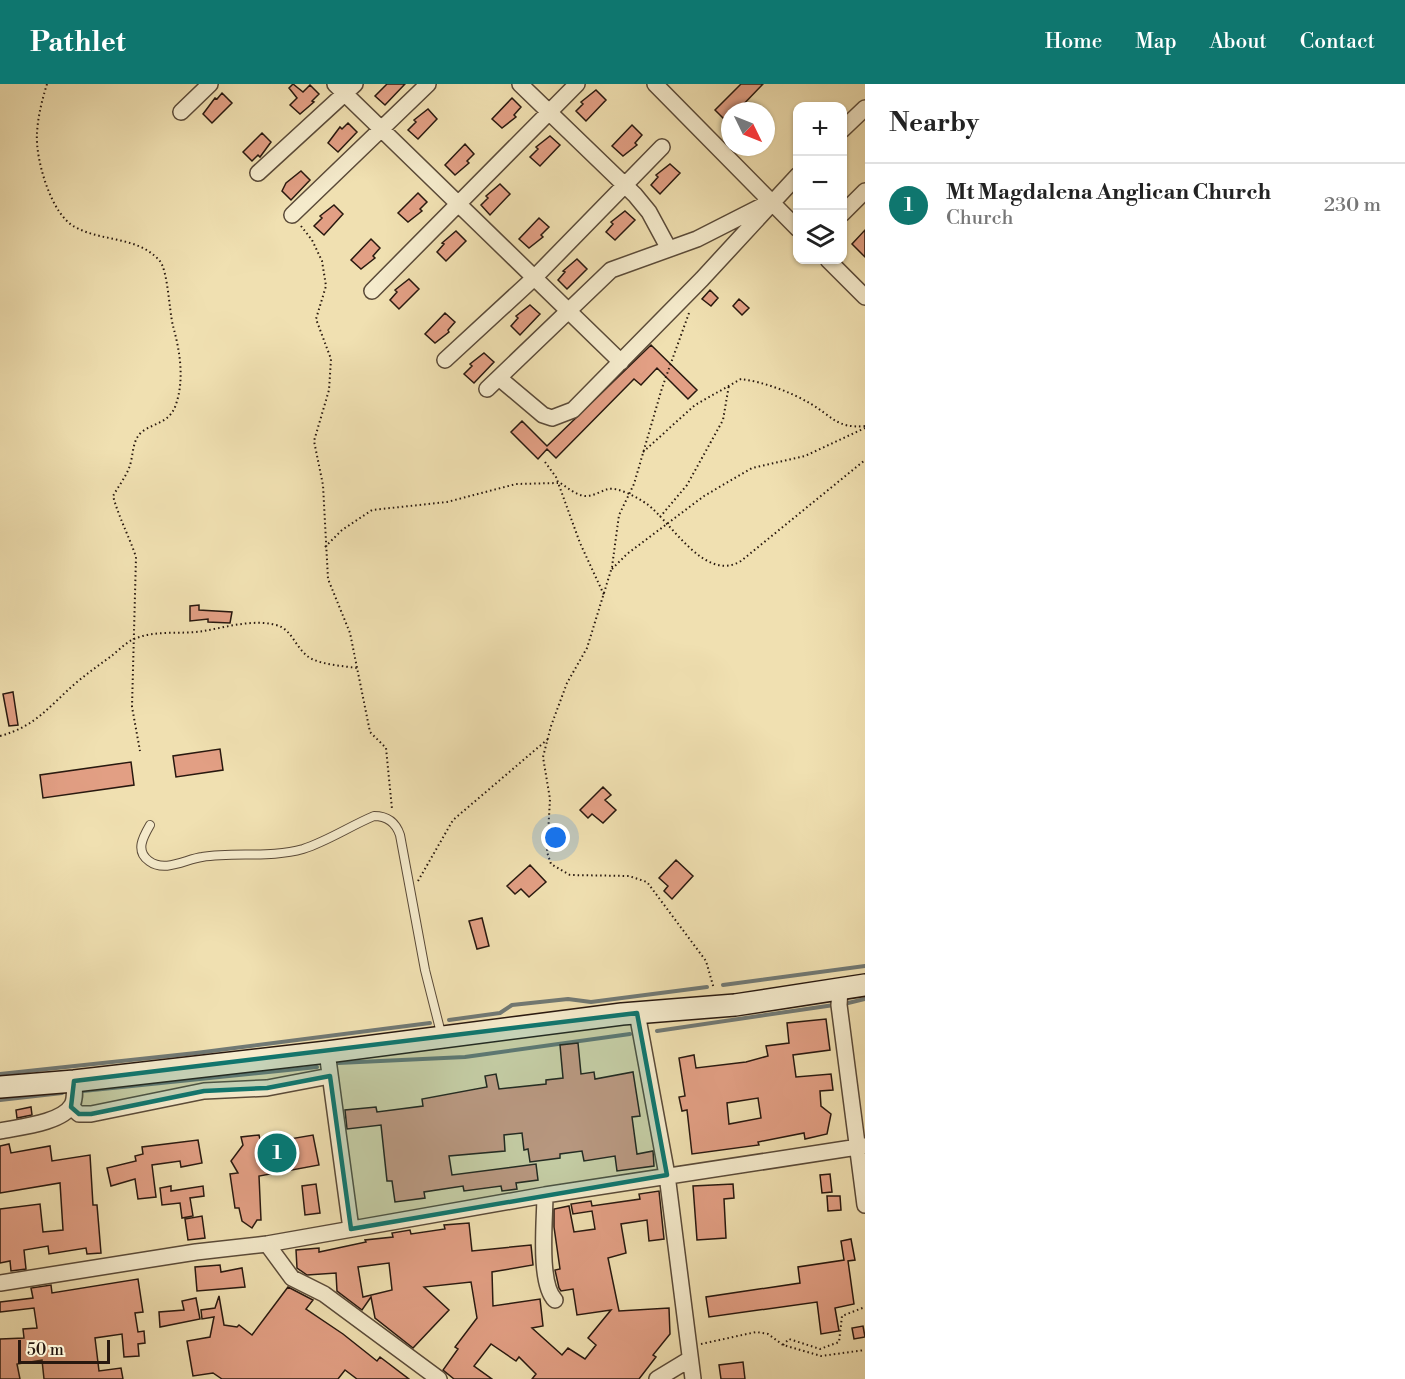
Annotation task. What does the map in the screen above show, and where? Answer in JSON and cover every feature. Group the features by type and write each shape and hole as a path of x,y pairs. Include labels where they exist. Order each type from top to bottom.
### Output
{"main road":[{"path":"0,1087 74,1081 637,1013 718,1006 865,985"}],"street":[{"path":"181,112 210,84"},
{"path":"292,215 428,84"},
{"path":"520,84 551,112 649,212 669,249"},
{"path":"372,291 578,84"},
{"path":"655,84 793,224"},
{"path":"258,173 345,87 381,130 621,362"},
{"path":"847,126 865,108"},
{"path":"445,360 534,278 662,147"},
{"path":"499,378 533,408 552,418 563,416 573,410 702,279 793,180"},
{"path":"847,210 865,191"},
{"path":"487,388 611,270 697,239 771,202"},
{"path":"832,264 865,297"},
{"path":"840,988 839,1005 862,1146 865,1205"},
{"path":"637,1013 668,1175 693,1379"},
{"path":"327,1052 351,1229"},
{"path":"71,1107 79,1114 91,1114 204,1091 267,1088 330,1076"},
{"path":"0,1131 62,1116 71,1107 74,1099 74,1081"},
{"path":"0,1283 196,1252 267,1244 544,1194 862,1146"},
{"path":"544,1194 546,1281 550,1295 555,1299"},
{"path":"267,1244 292,1278 324,1294 439,1379"},
{"path":"657,1379 689,1353"}],"lane":[{"path":"150,825 142,839 141,848 144,856 151,863 172,866 201,857 302,849 374,816 381,816 392,821 400,835 410,895 442,1037"}],"path":[{"path":"47,84 40,105 36,136 41,168 55,206 75,227 142,246 161,261 166,276 168,304 180,357 179,392 174,409 155,427 144,431 135,440 129,468 113,496 120,523 130,538 136,557 132,707 140,751"},
{"path":"292,215 312,240 322,261 326,286 316,319 331,360 331,370 329,390 314,441 323,485 327,522 325,548 328,579 350,633 370,732 386,748 392,821"},
{"path":"690,312 629,495 619,515 610,571 587,648 567,683 543,757 550,799 547,852 551,864 570,875 629,876 647,882 706,961 718,1006"},
{"path":"643,452 695,405 741,380 765,384 808,402 840,424 853,428 865,427"},
{"path":"660,517 687,485 723,420 729,385"},
{"path":"610,571 627,554 704,496 752,468 805,456 865,427"},
{"path":"325,548 342,530 372,510 447,502 516,484 558,482 580,495 587,496 609,489 644,502 694,553 722,568 732,567 865,460"},
{"path":"545,462 558,482 604,595"},
{"path":"0,736 19,731 34,721 57,703 79,681 132,640 242,624 277,625 286,630 299,649 312,659 357,668"},
{"path":"410,895 453,820 548,739"},
{"path":"783,1346 789,1339 820,1349 839,1342 842,1316 865,1307"},
{"path":"689,1353 756,1332 768,1334 783,1346 821,1356 865,1350"}],"highlighted area":[{"path":"637,1013 667,1175 351,1229 330,1076 267,1088 204,1091 91,1114 79,1114 71,1107 74,1081"}],"building":[{"path":"293,84 303,92 310,85 319,94 312,101 314,102 300,114 290,105 297,98 289,88"},
{"path":"387,84 405,84 385,105 375,96"},
{"path":"741,84 763,84 746,102 723,102"},
{"path":"596,90 606,100 586,121 576,111 583,104 581,102"},
{"path":"222,93 232,103 212,123 203,114 215,98 217,99"},
{"path":"512,98 521,107 514,115 516,117 502,128 492,119"},
{"path":"721,104 721,116 715,110"},
{"path":"428,109 437,119 418,139 408,130 416,122 414,120"},
{"path":"348,123 357,132 338,152 328,143 340,127 342,129"},
{"path":"632,125 642,135 635,143 637,145 623,156 612,146"},
{"path":"262,133 271,142 260,157 258,155 252,161 243,152"},
{"path":"550,136 560,145 540,166 530,157 538,149 536,147"},
{"path":"465,144 474,154 467,161 469,163 455,175 445,165"},
{"path":"670,164 680,173 660,194 651,185 658,177 656,175"},
{"path":"301,171 310,180 291,200 282,191 286,183"},
{"path":"500,184 510,194 490,215 481,205 488,198 486,196"},
{"path":"418,193 427,202 420,209 422,211 408,222 398,213"},
{"path":"334,205 343,214 324,235 314,226 322,218 320,216"},
{"path":"625,211 635,220 615,240 606,232 613,224 611,222"},
{"path":"539,218 549,227 541,235 543,237 529,248 519,239"},
{"path":"865,230 865,257 852,244"},
{"path":"456,231 466,241 446,261 437,252 444,244 442,243"},
{"path":"371,239 380,248 373,256 375,258 361,269 351,260"},
{"path":"577,259 587,269 567,289 558,280 565,272 563,271"},
{"path":"409,279 419,289 399,309 390,300 397,292 395,290"},
{"path":"710,290 718,298 711,306 702,299"},
{"path":"739,299 749,308 742,315 733,306"},
{"path":"530,305 540,314 520,335 511,326 518,318 516,316"},
{"path":"445,313 455,322 448,330 449,332 435,343 425,334"},
{"path":"651,345 697,390 688,399 657,368 641,385 634,379 556,458 547,449 538,459 511,432 522,421 547,446"},
{"path":"484,353 494,362 474,383 464,374 472,366 470,364"},
{"path":"199,605 199,610 232,612 230,623 208,622 208,619 190,621 190,606"},
{"path":"13,692 18,725 9,726 3,694"},
{"path":"220,749 223,770 176,777 173,756"},
{"path":"131,762 134,785 43,798 40,775"},
{"path":"603,787 611,795 605,800 616,810 603,823 592,814 588,818 580,810"},
{"path":"676,860 693,876 672,899 664,891 668,886 659,878"},
{"path":"530,865 546,882 529,897 521,889 515,894 507,886"},
{"path":"482,918 489,946 477,949 469,921"},
{"path":"826,1019 830,1050 793,1055 796,1077 831,1074 833,1090 820,1091 821,1106 831,1114 827,1134 805,1139 804,1133 758,1142 759,1145 692,1154 687,1110 682,1111 679,1097 685,1096 679,1058 694,1055 696,1068 746,1062 768,1056 766,1046 789,1043 787,1023","holes":["758,1098 761,1118 729,1124 727,1103"]},
{"path":"578,1043 581,1074 594,1072 595,1079 633,1072 640,1116 632,1117 637,1154 653,1151 654,1166 617,1171 615,1156 584,1161 582,1151 560,1154 560,1158 530,1162 528,1149 524,1150 522,1133 504,1135 505,1151 449,1156 452,1175 536,1164 538,1180 516,1183 517,1189 502,1191 501,1186 464,1191 463,1186 424,1192 425,1198 395,1202 392,1181 387,1181 381,1125 347,1129 345,1110 376,1107 377,1112 423,1106 422,1099 487,1087 485,1076 496,1074 499,1089 546,1084 546,1080 563,1078 560,1045"},
{"path":"31,1107 32,1115 17,1118 16,1110"},
{"path":"259,1135 261,1144 313,1135 319,1165 259,1176 261,1220 257,1220 252,1228 242,1221 239,1208 235,1208 230,1174 238,1173 231,1161 243,1145 241,1137"},
{"path":"198,1140 202,1163 181,1167 180,1161 152,1165 156,1197 138,1199 135,1179 111,1186 107,1168 136,1161 135,1156 143,1154 142,1147"},
{"path":"9,1144 11,1153 50,1146 52,1161 90,1155 93,1205 97,1205 101,1253 87,1254 86,1248 49,1254 48,1246 24,1250 26,1269 11,1271 10,1261 0,1263 0,1209 40,1204 43,1232 63,1230 60,1183 0,1193 0,1146"},
{"path":"830,1174 832,1192 822,1193 820,1175"},
{"path":"316,1184 320,1213 305,1215 302,1186"},
{"path":"733,1184 734,1198 724,1199 726,1238 697,1240 693,1186"},
{"path":"171,1186 171,1191 203,1186 204,1196 190,1198 193,1216 182,1218 180,1203 162,1205 160,1188"},
{"path":"659,1191 664,1239 649,1241 647,1220 621,1224 626,1253 608,1258 619,1311 669,1308 670,1334 653,1355 656,1357 639,1379 532,1379 536,1374 519,1357 516,1361 491,1344 474,1366 492,1379 454,1379 443,1370 458,1349 455,1347 477,1318 471,1282 424,1287 449,1310 413,1348 375,1318 371,1297 362,1310 337,1291 336,1273 307,1275 297,1268 296,1250 319,1248 319,1252 366,1242 365,1240 393,1237 392,1233 410,1230 411,1234 445,1229 444,1225 469,1223 472,1251 531,1245 533,1265 492,1272 493,1306 540,1299 543,1326 532,1328 562,1355 568,1348 585,1359 596,1345 588,1338 611,1310 577,1315 573,1289 561,1291 559,1288 555,1270 560,1269 554,1209 569,1206 574,1232 595,1229 592,1211 573,1214 571,1204 591,1201 592,1206 640,1199 639,1194","holes":["389,1263 392,1290 363,1297 358,1267"]},
{"path":"827,1196 840,1196 841,1210 828,1211"},
{"path":"202,1216 205,1238 188,1240 185,1219"},
{"path":"851,1239 855,1260 848,1261 854,1304 835,1308 839,1331 821,1334 817,1302 709,1317 706,1297 800,1283 798,1267 844,1260 841,1241"},
{"path":"220,1265 221,1272 242,1268 245,1287 197,1291 195,1267"},
{"path":"138,1279 143,1312 135,1313 138,1332 144,1331 145,1343 138,1344 139,1356 124,1357 122,1334 95,1338 99,1371 121,1368 123,1379 44,1379 42,1360 17,1364 20,1379 0,1379 0,1339 24,1338 23,1329 37,1328 34,1308 0,1312 0,1302 33,1298 31,1288 51,1285 52,1293"},
{"path":"288,1287 313,1300 306,1309 377,1361 380,1357 409,1379 357,1379 345,1370 338,1379 222,1379 213,1373 193,1376 187,1341 210,1337 214,1317 202,1319 201,1310 215,1308 219,1296 224,1325 237,1327 239,1325 252,1335"},
{"path":"196,1298 200,1319 160,1327 159,1312 184,1310 182,1301"},
{"path":"863,1326 865,1337 854,1339 852,1328"},
{"path":"743,1362 745,1379 721,1379 719,1365"}],"waterway":[{"path":"723,985 865,966"},
{"path":"449,1020 500,1013 512,1005 568,999 591,1002 707,987"},
{"path":"844,1004 865,999"},
{"path":"657,1031 834,1005"},
{"path":"0,1074 196,1053 430,1023"},
{"path":"338,1063 465,1057 630,1034"},
{"path":"83,1091 317,1067"},
{"path":"0,1100 62,1093"}],"place":[{"name":"Mt Magdalena Anglican Church","path":"277,1153"}]}
